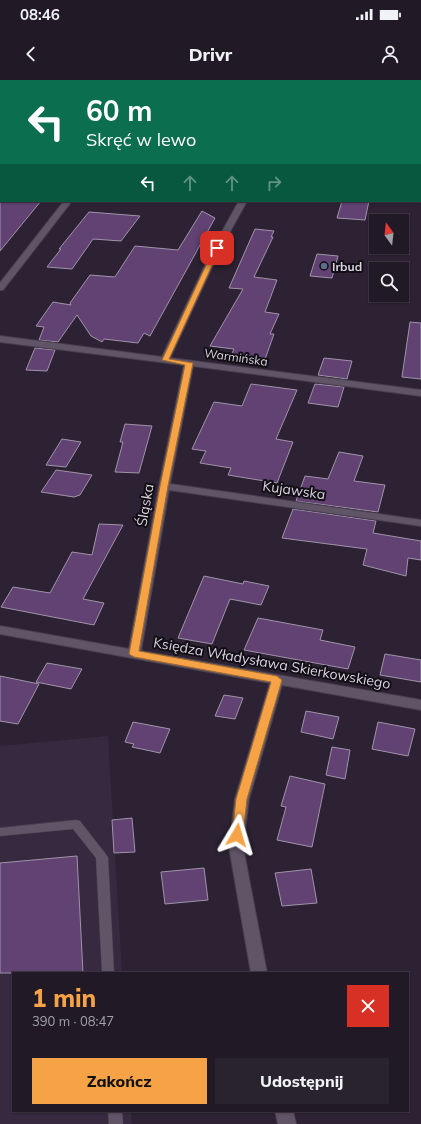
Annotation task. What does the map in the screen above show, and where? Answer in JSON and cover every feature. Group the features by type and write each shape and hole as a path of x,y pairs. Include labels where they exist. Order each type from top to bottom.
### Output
{"street":[{"path":"0,288 67,202"},
{"path":"165,360 217,248 242,202"},
{"name":"Warmińska","path":"0,339 421,393"},
{"name":"Śląska","path":"134,654 164,486 189,363"},
{"name":"Kujawska","path":"164,486 421,523"},
{"name":"Księdza Władysława Skierkowskiego","path":"0,630 421,705"},
{"path":"259,972 236,847 242,799 277,680"},
{"path":"284,1112 287,1124"}],"lane":[{"path":"0,832 76,824 102,857 108,972"},
{"path":"115,1112 116,1124"}],"shaded area":[{"path":"108,736 122,972 12,972 12,1112 131,1112 132,1124 0,1124 0,746"}],"building":[{"path":"0,202 40,202 0,251"},
{"path":"342,202 369,202 365,220 337,218"},
{"path":"202,211 215,218 150,336 144,333 138,343 104,339 102,342 91,336 77,315 58,342 39,340 44,327 36,326 53,302 71,305 70,303 90,275 115,277 135,246 178,250"},
{"path":"89,212 140,216 121,241 93,239 72,269 47,267 61,249 59,249"},
{"path":"255,229 274,231 271,237 273,237 254,277 277,280 265,312 279,314 270,334 274,334 264,362 230,358 234,349 210,346 243,289 229,288"},
{"name":"Irbud","path":"317,254 338,256 332,278 310,276"},
{"path":"410,322 421,323 421,379 402,377"},
{"path":"35,348 55,350 47,371 26,370"},
{"path":"324,358 352,361 347,379 318,375"},
{"path":"251,384 297,390 276,439 293,442 277,483 228,475 231,468 200,463 206,451 192,449 214,402 242,406"},
{"path":"315,384 344,387 338,407 308,403"},
{"path":"125,424 152,426 139,473 115,472 123,442 120,442"},
{"path":"62,439 81,442 66,467 46,465"},
{"path":"339,452 363,456 354,481 385,485 378,512 296,501 305,476 328,479"},
{"path":"56,470 92,475 80,495 74,497 41,492"},
{"path":"293,509 376,521 373,533 421,541 421,560 408,558 406,576 363,565 367,549 282,538"},
{"path":"99,524 123,525 83,599 104,603 94,625 1,607 13,587 50,593 72,552 92,555"},
{"path":"204,576 243,584 244,581 269,586 261,605 230,599 212,644 178,638"},
{"path":"258,618 323,630 320,640 355,647 348,669 244,650"},
{"path":"385,654 421,660 421,682 380,675"},
{"path":"47,663 82,669 71,689 36,682"},
{"path":"0,676 39,684 18,724 0,721"},
{"path":"224,695 243,698 235,719 215,716"},
{"path":"306,711 339,717 333,739 301,732"},
{"path":"133,722 170,729 160,753 132,747 134,744 125,742"},
{"path":"378,722 415,729 408,756 372,749"},
{"path":"332,747 350,750 345,779 326,775"},
{"path":"290,776 325,784 312,847 277,840 286,807 281,806"},
{"path":"132,818 135,852 114,853 112,820"},
{"path":"77,856 83,972 0,973 0,863"},
{"path":"204,868 208,900 165,904 161,872"},
{"path":"311,869 317,903 282,906 275,873"}],"place":[{"name":"Irbud","path":"324,266"}],"route":[{"path":"217,248 165,360 189,363 164,486 134,654 277,680 242,799 237,835"}]}
